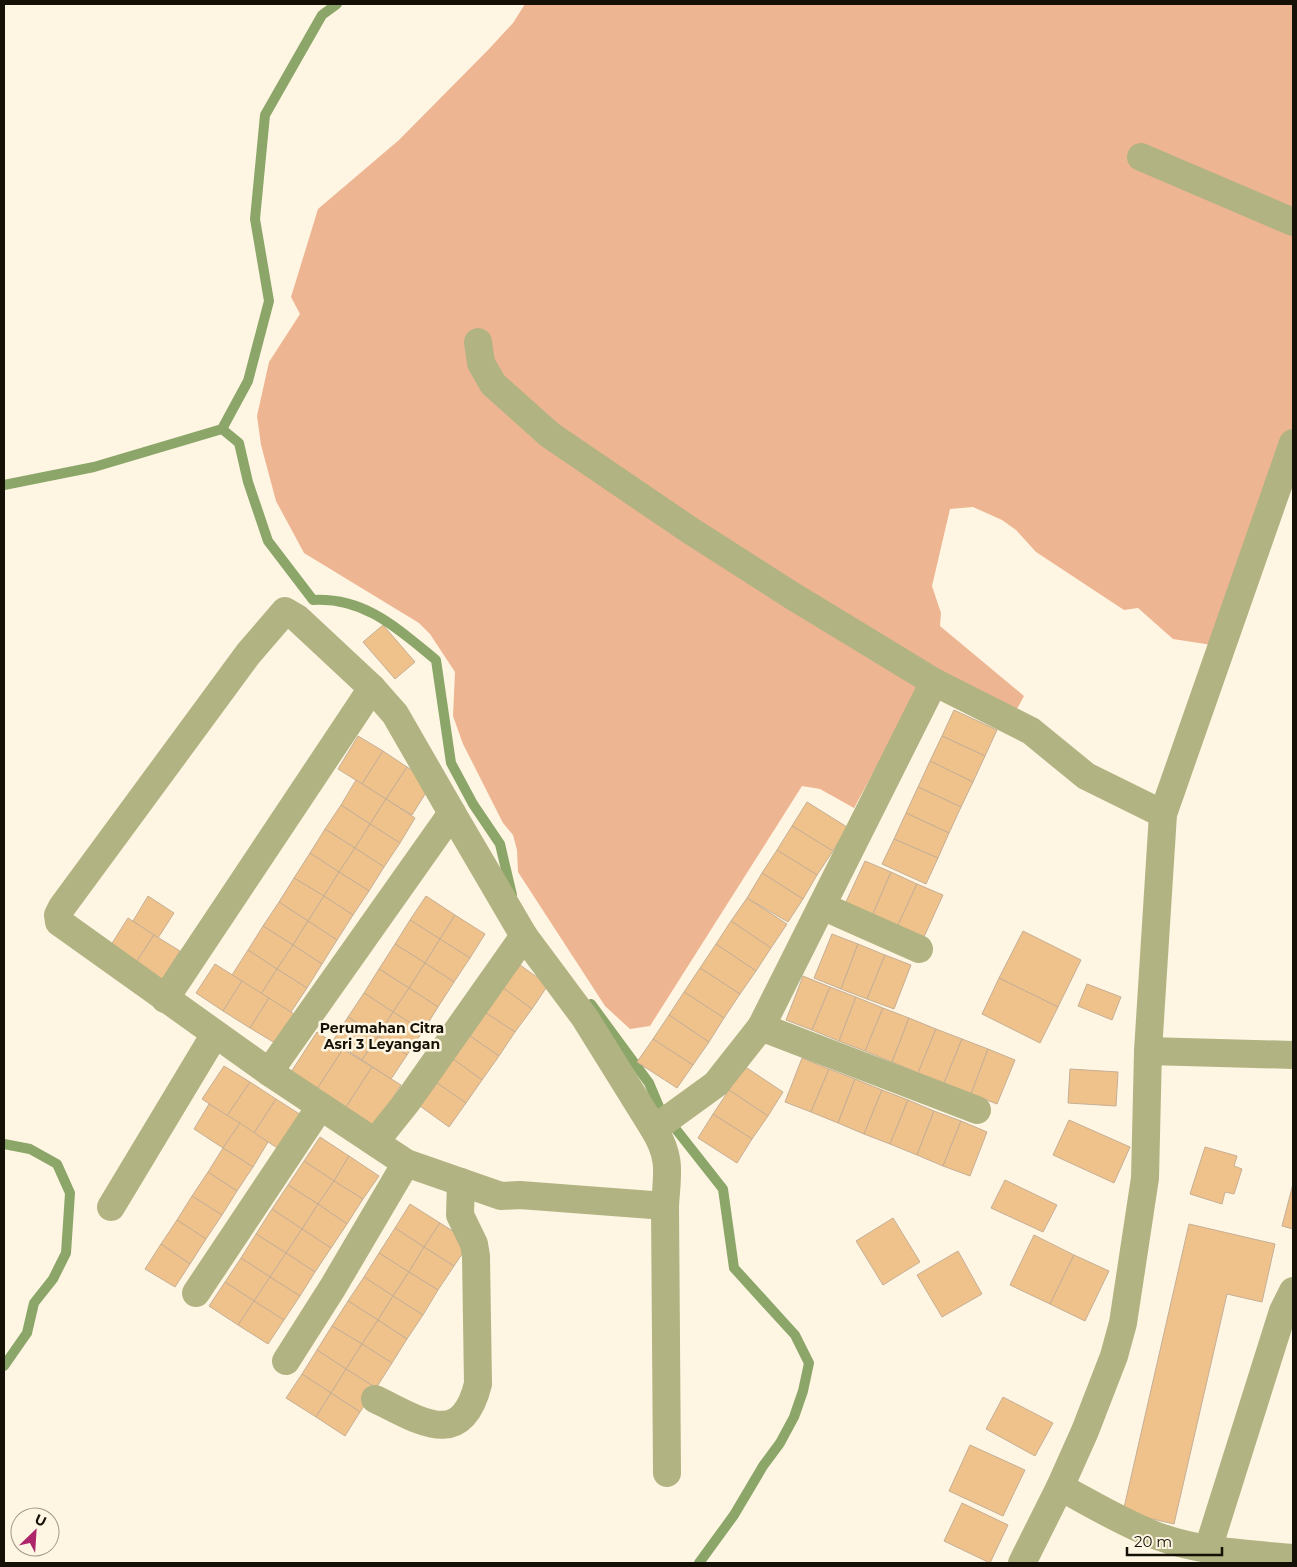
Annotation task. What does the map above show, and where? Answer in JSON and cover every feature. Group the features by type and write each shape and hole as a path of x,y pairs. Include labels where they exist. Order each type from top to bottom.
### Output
{"street":[{"path":"1141,157 1293,222"},
{"path":"478,342 482,363 493,384 550,435 691,531 934,682 1030,731 1086,776 1163,814"},
{"path":"1022,1563 1060,1488 1104,1382 1124,1323 1145,1178 1148,1051 1163,814 1293,443"},
{"path":"665,1206 520,1195 501,1196 406,1163 269,1072 63,926 58,915 62,907 248,654 282,612 288,611 296,618 372,688 395,714 524,936 664,1121 668,1165 665,1206 667,1473"},
{"path":"664,1121 716,1084 761,1027 934,682"},
{"path":"165,999 372,688"},
{"path":"269,1072 452,813"},
{"path":"822,906 919,948"},
{"path":"375,1142 407,1102 524,936"},
{"path":"761,1027 977,1110"},
{"path":"110,1207 215,1034"},
{"path":"1148,1051 1293,1055"},
{"path":"196,1293 320,1107"},
{"path":"286,1361 334,1287 406,1163"},
{"path":"375,1399 428,1423 447,1425 455,1423 474,1400 478,1384 476,1256 474,1244 464,1228 460,1215 461,1182"},
{"path":"1208,1549 1283,1311 1293,1291"},
{"path":"1060,1488 1141,1529 1174,1541 1208,1549 1293,1558"}],"shaded area":[{"path":"525,4 1293,4 1293,479 1225,647 1173,639 1138,608 1124,610 1036,552 1016,530 1002,520 973,507 950,509 932,586 941,613 940,626 1024,696 1017,709 941,677 898,727 854,808 820,789 802,786 650,1026 630,1029 605,1006 518,872 517,850 513,835 503,823 463,744 453,716 455,672 430,634 419,623 304,553 276,501 261,445 257,416 269,362 300,314 291,297 318,209 399,140 488,50 513,23"}],"building":[{"path":"383,625 415,662 395,679 363,642"},
{"path":"954,710 997,730 985,756 942,736"},
{"path":"358,736 383,751 362,784 338,769"},
{"path":"942,736 985,756 973,782 930,761"},
{"path":"383,751 407,767 386,799 362,784"},
{"path":"930,761 973,782 961,807 918,787"},
{"path":"407,767 432,783 412,815 386,799"},
{"path":"356,780 386,799 370,824 341,805"},
{"path":"918,787 961,807 949,833 906,813"},
{"path":"386,799 415,818 400,843 370,824"},
{"path":"807,802 847,827 833,851 792,826"},
{"path":"341,805 370,824 355,848 325,829"},
{"path":"906,813 949,833 938,858 894,839"},
{"path":"370,824 400,843 384,867 355,848"},
{"path":"792,826 833,851 817,875 777,850"},
{"path":"325,829 355,848 339,872 310,853"},
{"path":"894,839 938,858 926,884 882,864"},
{"path":"355,848 384,867 369,891 339,872"},
{"path":"777,850 817,875 803,899 762,873"},
{"path":"310,853 339,872 324,896 294,878"},
{"path":"865,861 891,872 872,916 845,904"},
{"path":"339,872 369,891 353,915 324,896"},
{"path":"891,872 917,884 897,927 872,916"},
{"path":"762,873 803,899 788,922 747,898"},
{"path":"294,878 324,896 308,921 279,902"},
{"path":"917,884 943,895 923,939 897,927"},
{"path":"148,896 174,913 158,938 133,921"},
{"path":"324,896 353,915 337,940 308,921"},
{"path":"426,896 455,915 440,939 410,920"},
{"path":"747,898 787,924 771,948 731,921"},
{"path":"279,902 308,921 293,945 263,926"},
{"path":"455,915 485,934 470,958 440,939"},
{"path":"128,918 154,935 135,964 109,948"},
{"path":"410,920 440,939 425,963 395,944"},
{"path":"308,921 337,940 322,964 293,945"},
{"path":"731,921 771,948 756,971 716,944"},
{"path":"263,926 293,945 277,969 248,950"},
{"path":"1023,931 1081,960 1058,1007 999,978"},
{"path":"832,934 858,944 841,989 814,978"},
{"path":"154,935 180,951 161,981 135,964"},
{"path":"440,939 470,958 454,982 425,963"},
{"path":"395,944 425,963 409,988 379,969"},
{"path":"716,944 756,971 740,994 700,968"},
{"path":"858,944 885,955 867,999 841,989"},
{"path":"293,945 322,964 307,988 277,969"},
{"path":"248,950 277,969 261,994 232,975"},
{"path":"885,955 911,965 894,1009 867,999"},
{"path":"425,963 454,982 438,1007 409,988"},
{"path":"215,964 242,981 223,1011 196,993"},
{"path":"520,965 548,985 532,1009 503,988"},
{"path":"700,968 740,994 724,1018 684,992"},
{"path":"277,969 307,988 291,1012 261,994"},
{"path":"379,969 409,988 393,1012 364,993"},
{"path":"803,976 830,987 812,1030 786,1020"},
{"path":"999,978 1058,1007 1040,1043 982,1014"},
{"path":"242,981 269,998 250,1028 223,1011"},
{"path":"1087,984 1121,997 1112,1020 1078,1006"},
{"path":"830,987 856,997 839,1041 812,1030"},
{"path":"409,988 438,1007 423,1031 393,1012"},
{"path":"503,988 532,1009 515,1032 486,1013"},
{"path":"684,992 724,1018 709,1042 669,1015"},
{"path":"364,993 393,1012 378,1036 348,1017"},
{"path":"856,997 883,1008 865,1051 839,1041"},
{"path":"269,998 294,1014 275,1043 250,1028"},
{"path":"883,1008 909,1018 892,1062 865,1051"},
{"path":"393,1012 423,1031 407,1055 378,1036"},
{"path":"486,1013 515,1032 499,1056 470,1036"},
{"path":"669,1015 709,1042 693,1065 653,1039"},
{"path":"348,1017 378,1036 362,1060 333,1041"},
{"path":"909,1018 936,1029 918,1073 892,1062"},
{"path":"936,1029 962,1039 944,1083 918,1073"},
{"path":"317,1032 343,1049 317,1089 291,1072"},
{"path":"378,1036 407,1055 391,1079 362,1060"},
{"path":"470,1036 499,1056 482,1080 453,1059"},
{"path":"653,1039 693,1065 677,1088 637,1062"},
{"path":"962,1039 988,1049 971,1094 944,1083"},
{"path":"343,1049 372,1067 346,1107 317,1089"},
{"path":"988,1049 1015,1060 997,1104 971,1094"},
{"path":"802,1058 829,1069 811,1112 785,1102"},
{"path":"453,1059 482,1080 466,1103 437,1083"},
{"path":"224,1066 250,1082 227,1116 202,1099"},
{"path":"744,1066 783,1092 768,1116 729,1090"},
{"path":"372,1067 401,1085 375,1126 346,1107"},
{"path":"829,1069 855,1079 838,1123 811,1112"},
{"path":"1070,1069 1118,1072 1116,1106 1068,1103"},
{"path":"855,1079 882,1090 864,1134 838,1123"},
{"path":"250,1082 276,1099 254,1133 227,1116"},
{"path":"437,1083 466,1103 449,1127 420,1106"},
{"path":"729,1090 768,1116 752,1139 713,1114"},
{"path":"882,1090 908,1100 890,1144 864,1134"},
{"path":"276,1099 301,1115 279,1149 254,1133"},
{"path":"908,1100 934,1111 917,1155 890,1144"},
{"path":"209,1104 240,1123 223,1148 194,1129"},
{"path":"934,1111 961,1121 943,1166 917,1155"},
{"path":"713,1114 752,1139 737,1163 698,1138"},
{"path":"1069,1120 1130,1147 1114,1183 1053,1155"},
{"path":"961,1121 987,1132 970,1176 943,1166"},
{"path":"240,1123 268,1142 253,1167 223,1148"},
{"path":"320,1137 349,1156 334,1181 304,1161"},
{"path":"1205,1147 1237,1156 1234,1166 1242,1169 1234,1194 1225,1192 1222,1204 1190,1194"},
{"path":"223,1148 253,1167 237,1191 208,1172"},
{"path":"349,1156 379,1176 363,1199 334,1181"},
{"path":"304,1161 334,1181 318,1204 288,1185"},
{"path":"208,1172 237,1191 222,1215 192,1196"},
{"path":"1005,1180 1057,1205 1043,1232 991,1208"},
{"path":"334,1181 363,1199 347,1224 318,1204"},
{"path":"1293,1184 1293,1229 1282,1226"},
{"path":"288,1185 318,1204 302,1229 272,1209"},
{"path":"192,1196 222,1215 206,1239 177,1220"},
{"path":"318,1204 347,1224 331,1248 302,1229"},
{"path":"410,1204 440,1223 424,1247 395,1228"},
{"path":"272,1209 302,1229 286,1253 256,1234"},
{"path":"893,1218 920,1262 883,1285 856,1241"},
{"path":"177,1220 206,1239 190,1264 161,1244"},
{"path":"440,1223 470,1242 454,1266 424,1247"},
{"path":"1189,1224 1275,1244 1262,1302 1227,1294 1174,1524 1123,1512"},
{"path":"395,1228 424,1247 409,1272 379,1253"},
{"path":"302,1229 331,1248 315,1272 286,1253"},
{"path":"256,1234 286,1253 270,1277 241,1258"},
{"path":"1034,1235 1074,1255 1050,1304 1010,1285"},
{"path":"161,1244 190,1264 175,1287 145,1269"},
{"path":"424,1247 454,1266 438,1290 409,1272"},
{"path":"958,1251 982,1294 942,1317 917,1275"},
{"path":"286,1253 315,1272 300,1296 270,1277"},
{"path":"379,1253 409,1272 393,1296 364,1277"},
{"path":"1074,1255 1109,1271 1085,1321 1050,1304"},
{"path":"241,1258 270,1277 254,1301 225,1282"},
{"path":"409,1272 438,1290 423,1315 393,1296"},
{"path":"270,1277 300,1296 284,1320 254,1301"},
{"path":"364,1277 393,1296 378,1320 348,1301"},
{"path":"225,1282 254,1301 238,1325 209,1306"},
{"path":"393,1296 423,1315 407,1339 378,1320"},
{"path":"254,1301 284,1320 268,1344 238,1325"},
{"path":"348,1301 378,1320 362,1344 332,1326"},
{"path":"378,1320 407,1339 392,1363 362,1344"},
{"path":"332,1326 362,1344 346,1369 317,1350"},
{"path":"362,1344 392,1363 376,1388 346,1369"},
{"path":"317,1350 346,1369 331,1393 302,1374"},
{"path":"346,1369 376,1388 360,1412 331,1393"},
{"path":"302,1374 331,1393 316,1417 286,1398"},
{"path":"331,1393 360,1412 345,1436 316,1417"},
{"path":"1003,1397 1053,1423 1035,1456 986,1429"},
{"path":"970,1445 1025,1470 1003,1516 949,1491"},
{"path":"962,1503 1008,1525 990,1563 944,1541"}],"waterway":[{"path":"4,485 94,467 222,429 248,381 269,301 255,219 265,115 322,15 337,4"},
{"path":"222,429 239,443 248,482 268,541 313,600 332,600 365,609 408,637 436,660 451,763 473,804 500,844 512,895"},
{"path":"591,1004 649,1083 660,1109 723,1189 734,1268 795,1335 809,1363 803,1391 794,1417 780,1443 763,1466 734,1515 699,1563"},
{"path":"4,1144 30,1149 57,1164 70,1193 66,1253 53,1279 34,1303 27,1333 4,1366"}],"district":[{"name":"Perumahan Citra Asri 3 Leyangan","path":"382,1036"}]}
